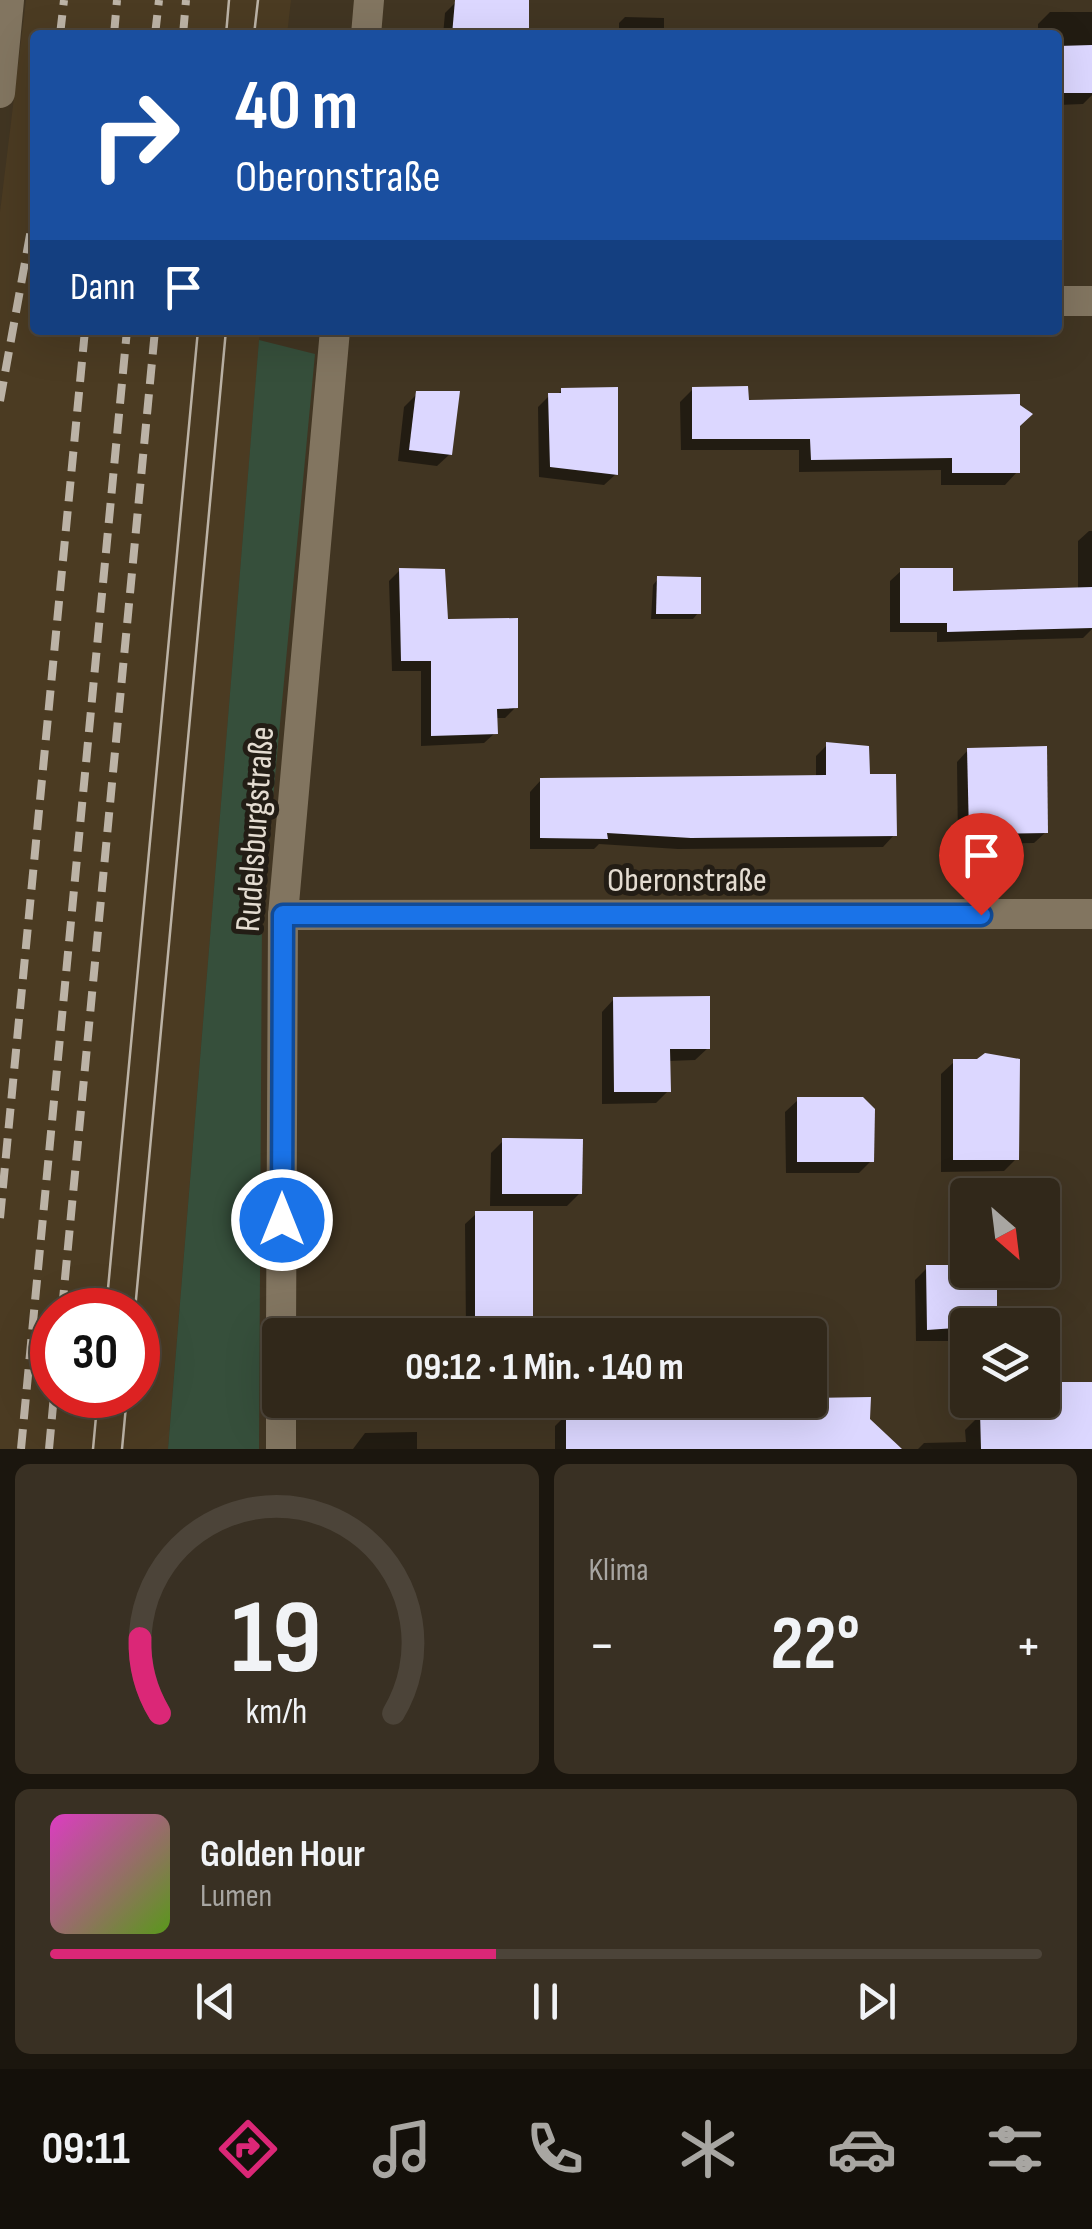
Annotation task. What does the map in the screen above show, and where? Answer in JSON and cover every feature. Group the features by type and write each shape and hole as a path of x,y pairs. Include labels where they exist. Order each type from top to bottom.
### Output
{"street":[{"path":"0,93 9,0"},
{"path":"366,30 369,0"},
{"path":"1062,301 1092,301"},
{"name":"Rudelsburgstraße","path":"281,1318 283,915 335,335"},
{"name":"Oberonstraße","path":"283,915 1092,914"},
{"path":"280,1449 281,1418"}],"shaded area":[{"path":"26,0 291,0 288,30 30,30 30,335 260,335 168,1449 0,1449 0,212"}],"green space":[{"path":"259,340 315,354 262,914 259,1449 168,1449"}],"building":[{"path":"455,0 529,0 529,30 452,30"},
{"path":"1092,45 1092,93 1062,93 1062,46"},
{"path":"748,386 749,400 1020,394 1020,405 1033,414 1020,426 1020,473 952,473 952,458 811,460 810,439 692,439 692,387"},
{"path":"618,387 618,475 550,467 548,393 561,393 561,388"},
{"path":"416,391 460,391 452,455 409,450"},
{"path":"399,568 445,569 448,619 518,618 518,708 497,709 498,734 431,736 431,661 401,661"},
{"path":"900,568 953,568 953,591 1092,587 1092,628 947,632 947,623 900,623"},
{"path":"657,576 701,577 701,614 656,614"},
{"path":"826,742 869,746 870,774 896,774 897,836 691,838 607,833 608,839 540,838 540,778 826,775"},
{"path":"1047,746 1048,833 969,834 967,748"},
{"path":"710,996 710,1049 670,1049 671,1092 614,1092 613,997"},
{"path":"985,1053 1020,1059 1019,1160 953,1160 953,1059 977,1059"},
{"path":"797,1097 863,1097 875,1109 874,1162 797,1162"},
{"path":"502,1138 583,1139 582,1194 502,1194"},
{"path":"475,1211 533,1211 533,1318 475,1318"},
{"path":"926,1265 950,1265 950,1288 997,1288 997,1308 950,1308 950,1328 927,1330"},
{"path":"1060,1382 1092,1382 1092,1449 981,1449 980,1418 1060,1418"},
{"path":"871,1397 870,1419 902,1449 566,1449 566,1418 827,1418 827,1398"}],"tram line":[{"path":"226,30 229,0"},
{"path":"255,30 258,0"},
{"path":"108,1288 198,335"},
{"path":"137,1288 226,335"},
{"path":"93,1449 96,1418"},
{"path":"122,1449 125,1418"}],"railway":[{"path":"61,30 64,0"},
{"path":"114,30 117,0"},
{"path":"156,30 159,0"},
{"path":"183,30 186,0"},
{"path":"0,401 30,235"},
{"path":"0,1218 85,335"},
{"path":"21,1449 127,335"},
{"path":"64,1288 155,335"},
{"path":"49,1449 52,1418"}],"route":[{"path":"282,1220 283,915 981,915"}]}
